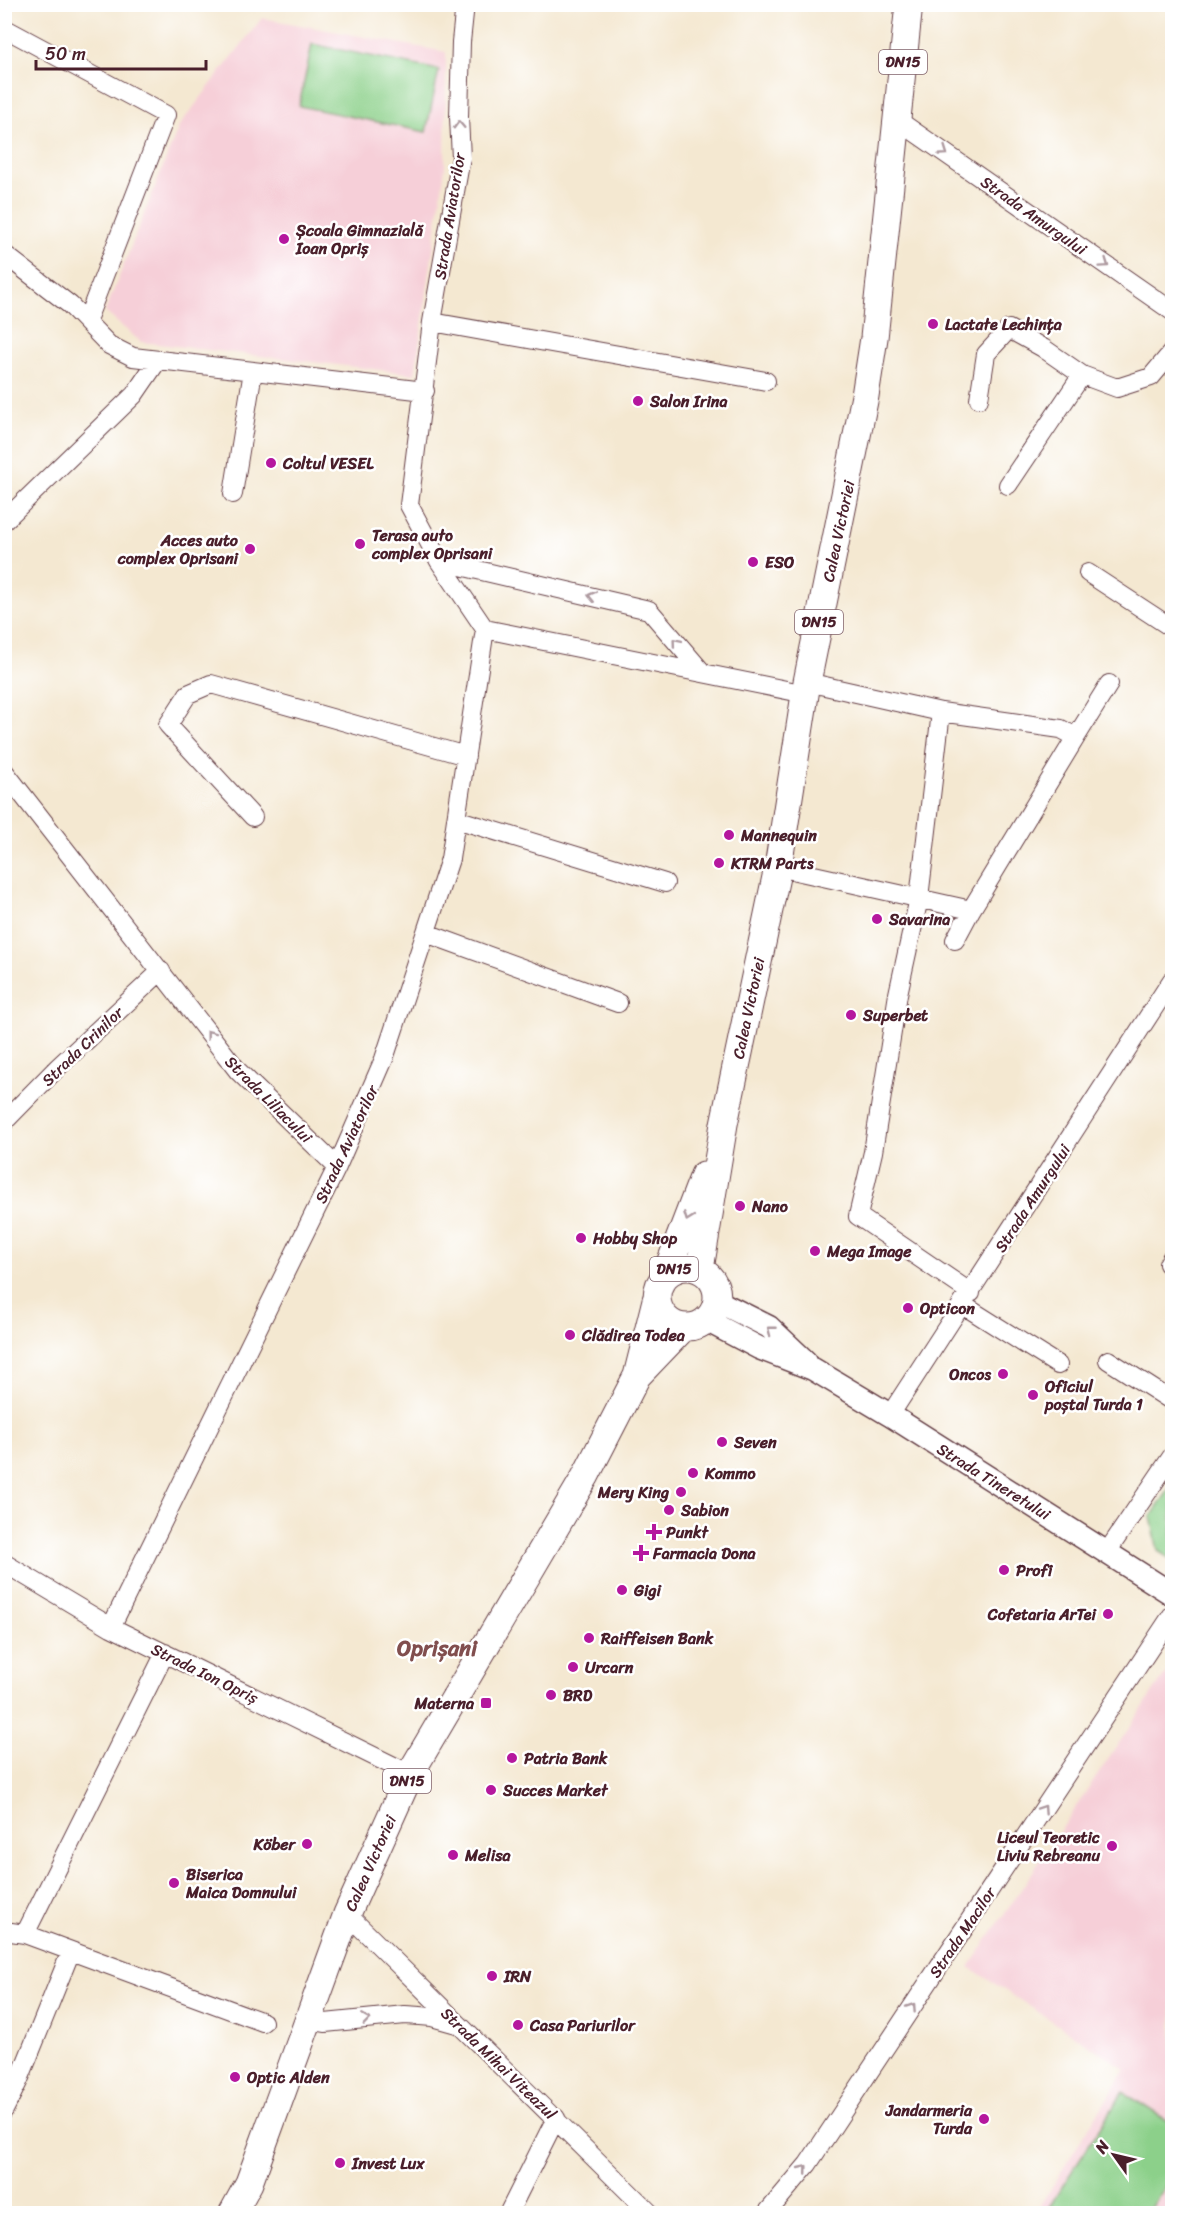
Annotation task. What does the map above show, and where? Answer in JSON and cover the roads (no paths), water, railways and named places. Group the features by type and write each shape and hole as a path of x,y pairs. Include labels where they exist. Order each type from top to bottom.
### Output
{"main road":[{"name":"Calea Victoriei","path":"700,1269 724,1124 778,867 806,688 865,396 874,338 909,4"},
{"name":"Calea Victoriei","path":"232,2214 249,2183 347,1914 410,1774 585,1477 637,1376 657,1290 666,1274 724,1124"},
{"name":"DN15","path":"656,1300 659,1310 673,1324 702,1316 714,1283 700,1269 683,1267 666,1274"},
{"name":"Calea Victoriei","path":"637,1376 702,1316"}],"street":[{"name":"Strada Aviatorilor","path":"111,1627 337,1167 384,1059 450,859 485,629 439,561 409,505 432,322 461,158 459,117 461,42 465,4"},
{"path":"4,28 166,115 87,321"},
{"name":"Strada Amurgului","path":"896,119 1173,311"},
{"path":"4,254 87,321 109,345 133,357 425,391"},
{"path":"432,322 766,381"},
{"path":"979,399 986,354 1010,329 1082,375 1117,388 1151,377 1173,352"},
{"path":"8,511 134,395 158,360"},
{"path":"233,494 253,371"},
{"path":"1008,485 1082,375"},
{"path":"439,561 649,610 703,674"},
{"path":"1088,573 1173,628"},
{"path":"485,629 703,674 1062,729 1076,737"},
{"path":"253,817 168,724 188,694 211,684 466,756"},
{"path":"955,940 970,910 1109,684"},
{"path":"941,712 919,898 898,994 873,1152 858,1216 1058,1365"},
{"name":"Strada Liliacului","path":"4,771 238,1071 337,1167"},
{"path":"456,819 665,883"},
{"path":"778,867 970,910"},
{"path":"426,933 618,1003"},
{"name":"Strada Crinilor","path":"4,1122 58,1067 161,971"},
{"name":"Strada Amurgului","path":"890,1415 1173,981"},
{"name":"Strada Tineretului","path":"702,1316 759,1348 813,1369 890,1415 1173,1594"},
{"path":"1108,1360 1173,1401"},
{"path":"1107,1552 1173,1456"},
{"name":"Strada Ion Opriș","path":"4,1563 111,1627 410,1774"},
{"name":"Strada Macilor","path":"766,2214 808,2164 1173,1615"},
{"path":"25,1934 165,1653"},
{"name":"Strada Mihai Viteazul","path":"347,1914 651,2214"},
{"path":"4,1931 25,1934 263,2022"},
{"path":"4,2110 19,2080 71,1951"},
{"path":"308,2020 331,2023 405,2015 432,2017 452,2024 459,2023"},
{"path":"508,2214 556,2118"}],"place":[{"name":"Școala Gimnazială Ioan Opriș","path":"284,239"},
{"name":"Lactate Lechința","path":"933,324"},
{"name":"Salon Irina","path":"638,401"},
{"name":"Coltul VESEL","path":"271,463"},
{"name":"Terasa auto complex Oprisani","path":"360,544"},
{"name":"Acces auto complex Oprisani","path":"250,549"},
{"name":"ESO","path":"753,562"},
{"name":"Mannequin","path":"729,835"},
{"name":"KTRM Parts","path":"719,863"},
{"name":"Savarina","path":"877,919"},
{"name":"Superbet","path":"851,1015"},
{"name":"Nano","path":"740,1206"},
{"name":"Hobby Shop","path":"581,1238"},
{"name":"Mega Image","path":"815,1251"},
{"name":"Opticon","path":"908,1308"},
{"name":"Clădirea Todea","path":"570,1335"},
{"name":"Oncos","path":"1003,1374"},
{"name":"Oficiul poștal Turda 1","path":"1033,1395"},
{"name":"Seven","path":"722,1442"},
{"name":"Kommo","path":"693,1473"},
{"name":"Mery King","path":"681,1492"},
{"name":"Sabion","path":"669,1510"},
{"name":"Punkt","path":"654,1532"},
{"name":"Farmacia Dona","path":"641,1553"},
{"name":"Profi","path":"1004,1570"},
{"name":"Gigi","path":"622,1590"},
{"name":"Cofetaria ArTei","path":"1108,1614"},
{"name":"Raiffeisen Bank","path":"589,1638"},
{"name":"Urcarn","path":"573,1667"},
{"name":"BRD","path":"551,1695"},
{"name":"Materna","path":"486,1703"},
{"name":"Patria Bank","path":"512,1758"},
{"name":"Succes Market","path":"491,1790"},
{"name":"Köber","path":"307,1844"},
{"name":"Liceul Teoretic Liviu Rebreanu","path":"1112,1846"},
{"name":"Melisa","path":"453,1855"},
{"name":"Biserica Maica Domnului","path":"174,1883"},
{"name":"IRN","path":"492,1976"},
{"name":"Casa Pariurilor","path":"518,2025"},
{"name":"Optic Alden","path":"235,2077"},
{"name":"Jandarmeria Turda","path":"984,2119"},
{"name":"Invest Lux","path":"340,2163"}],"district":[{"name":"Oprișani","path":"437,1648"}]}
